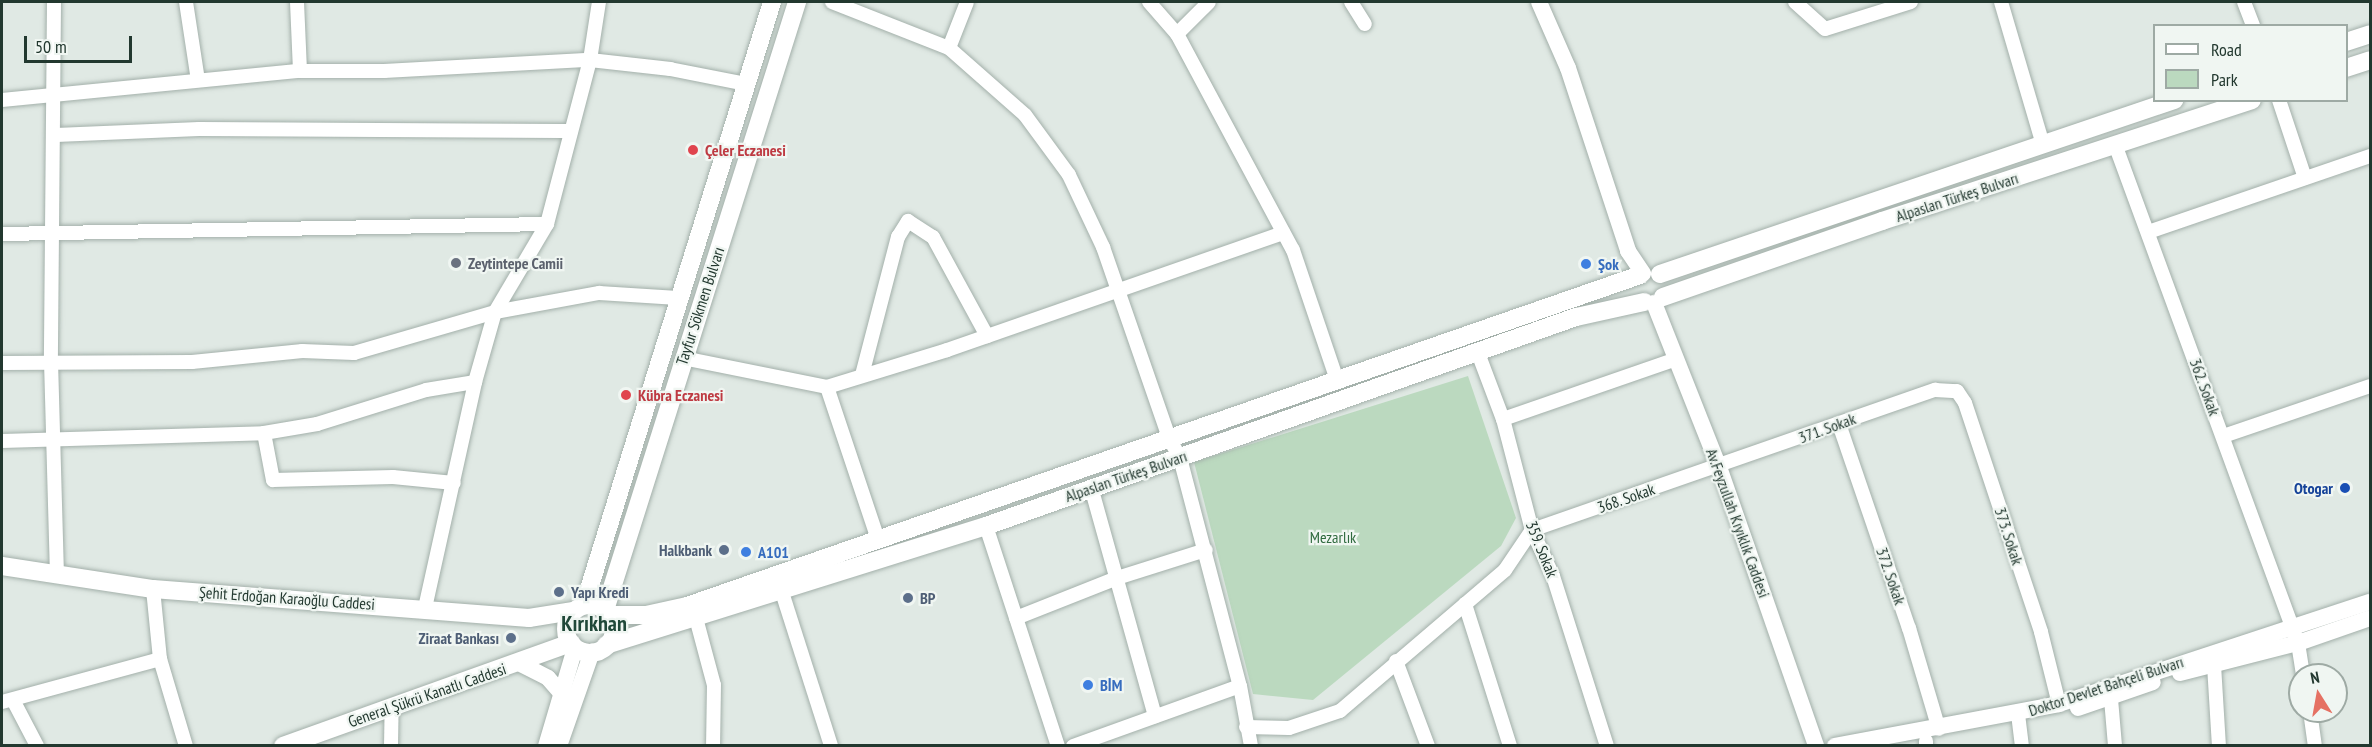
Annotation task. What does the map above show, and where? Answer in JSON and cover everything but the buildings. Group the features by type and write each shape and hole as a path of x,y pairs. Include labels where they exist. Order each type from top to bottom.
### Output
{"main road":[{"name":"Tayfur Sökmen Bulvarı","path":"772,2 579,608 566,627 586,647 614,628 607,613 683,358 797,2"},
{"path":"2348,41 2370,34"},
{"path":"2348,67 2370,60"},
{"name":"Alpaslan Türkeş Bulvarı","path":"579,608 607,613 646,615 687,606 1648,274 2168,102"},
{"name":"Alpaslan Türkeş Bulvarı","path":"586,647 696,618 986,525 1576,317 1654,301 1882,221 2116,147 2246,102"},
{"path":"1648,274 1666,283 1654,301 1634,289 1648,274"},
{"name":"Şehit Erdoğan Karaoğlu Caddesi","path":"2,566 153,589 425,608 529,618 579,608"},
{"name":"General Şükrü Kanatlı Caddesi","path":"283,746 308,741 392,707 520,664 586,647"}],"street":[{"path":"54,2 52,96 56,135 51,361 57,575"},
{"path":"186,2 198,80"},
{"path":"297,2 300,71"},
{"path":"425,608 475,382 495,312 547,224 590,60 599,2"},
{"path":"832,2 949,48 1025,115 1069,175 1103,247 1169,438 1180,458 1240,686 1251,746"},
{"path":"949,48 967,2"},
{"path":"1149,2 1177,34 1293,250 1337,380"},
{"path":"1177,34 1209,2"},
{"path":"1351,2 1365,24"},
{"path":"1539,2 1568,68 1629,251 1648,274"},
{"path":"1795,2 1825,29 1911,2"},
{"path":"2001,2 2043,145"},
{"path":"2244,2 2252,24"},
{"path":"2,100 300,71 384,71 590,60 670,69 746,84"},
{"path":"2280,102 2305,178"},
{"path":"56,135 199,129 571,131"},
{"name":"362. Sokak","path":"2116,147 2295,636 2301,663"},
{"path":"2148,232 2370,156"},
{"path":"862,375 898,237 908,221 933,237 987,336"},
{"path":"2,234 547,224"},
{"path":"683,358 827,387 987,336 1283,232"},
{"path":"2,363 192,362 302,351 354,353 495,312 599,293 678,298"},
{"name":"Av.Feyzullah Kıyıklık Caddesi","path":"1654,301 1719,467 1816,746"},
{"name":"359. Sokak","path":"1478,353 1503,419 1532,530 1554,576 1607,746"},
{"path":"1503,419 1676,359"},
{"path":"2,441 264,433 317,424 426,390 475,382"},
{"path":"2223,436 2370,386"},
{"path":"827,387 878,539"},
{"name":"371. Sokak","path":"1719,467 1935,390"},
{"name":"373. Sokak","path":"1935,390 1957,391 1965,403 2041,632 2059,704"},
{"name":"372. Sokak","path":"1839,424 1909,628 1939,729"},
{"path":"264,433 273,480 393,477 454,483"},
{"name":"368. Sokak","path":"1532,530 1719,467"},
{"path":"1091,487 1155,716"},
{"path":"986,525 1058,746"},
{"path":"1246,727 1289,728 1340,711 1505,570 1532,530"},
{"path":"1016,618 1117,578 1206,550"},
{"path":"153,589 160,659 186,746"},
{"path":"781,590 831,746"},
{"name":"Doktor Devlet Bahçeli Bulvarı","path":"1895,746 1926,743 2019,718 2111,699 2167,676 2214,665 2295,636 2370,602"},
{"path":"1465,604 1510,746"},
{"path":"696,618 714,685 713,746"},
{"name":"Doktor Devlet Bahçeli Bulvarı","path":"1835,746 2019,718 2059,704 2295,636 2370,618"},
{"path":"546,746 561,693 586,647"},
{"path":"559,746 586,647"},
{"path":"37,746 7,701 160,659"},
{"path":"1396,661 1428,746"},
{"path":"520,664 548,678 561,693"},
{"path":"2214,665 2219,746"},
{"path":"1073,746 1240,686"},
{"path":"2111,699 2115,746"},
{"path":"391,746 392,707"},
{"path":"2019,718 2022,746"},
{"path":"2312,723 2316,746"}],"green space":[{"name":"Mezarlık","path":"1468,376 1516,518 1501,546 1313,700 1253,694 1194,462"}],"place":[{"name":"Çeler Eczanesi","path":"693,150"},
{"name":"Zeytintepe Camii","path":"456,263"},
{"name":"Şok","path":"1586,264"},
{"name":"Kübra Eczanesi","path":"626,395"},
{"name":"Otogar","path":"2345,488"},
{"name":"Halkbank","path":"724,550"},
{"name":"A101","path":"746,552"},
{"name":"Yapı Kredi","path":"559,592"},
{"name":"BP","path":"908,598"},
{"name":"Ziraat Bankası","path":"511,638"},
{"name":"BİM","path":"1088,685"}],"district":[{"name":"Kırıkhan","path":"594,624"}]}
